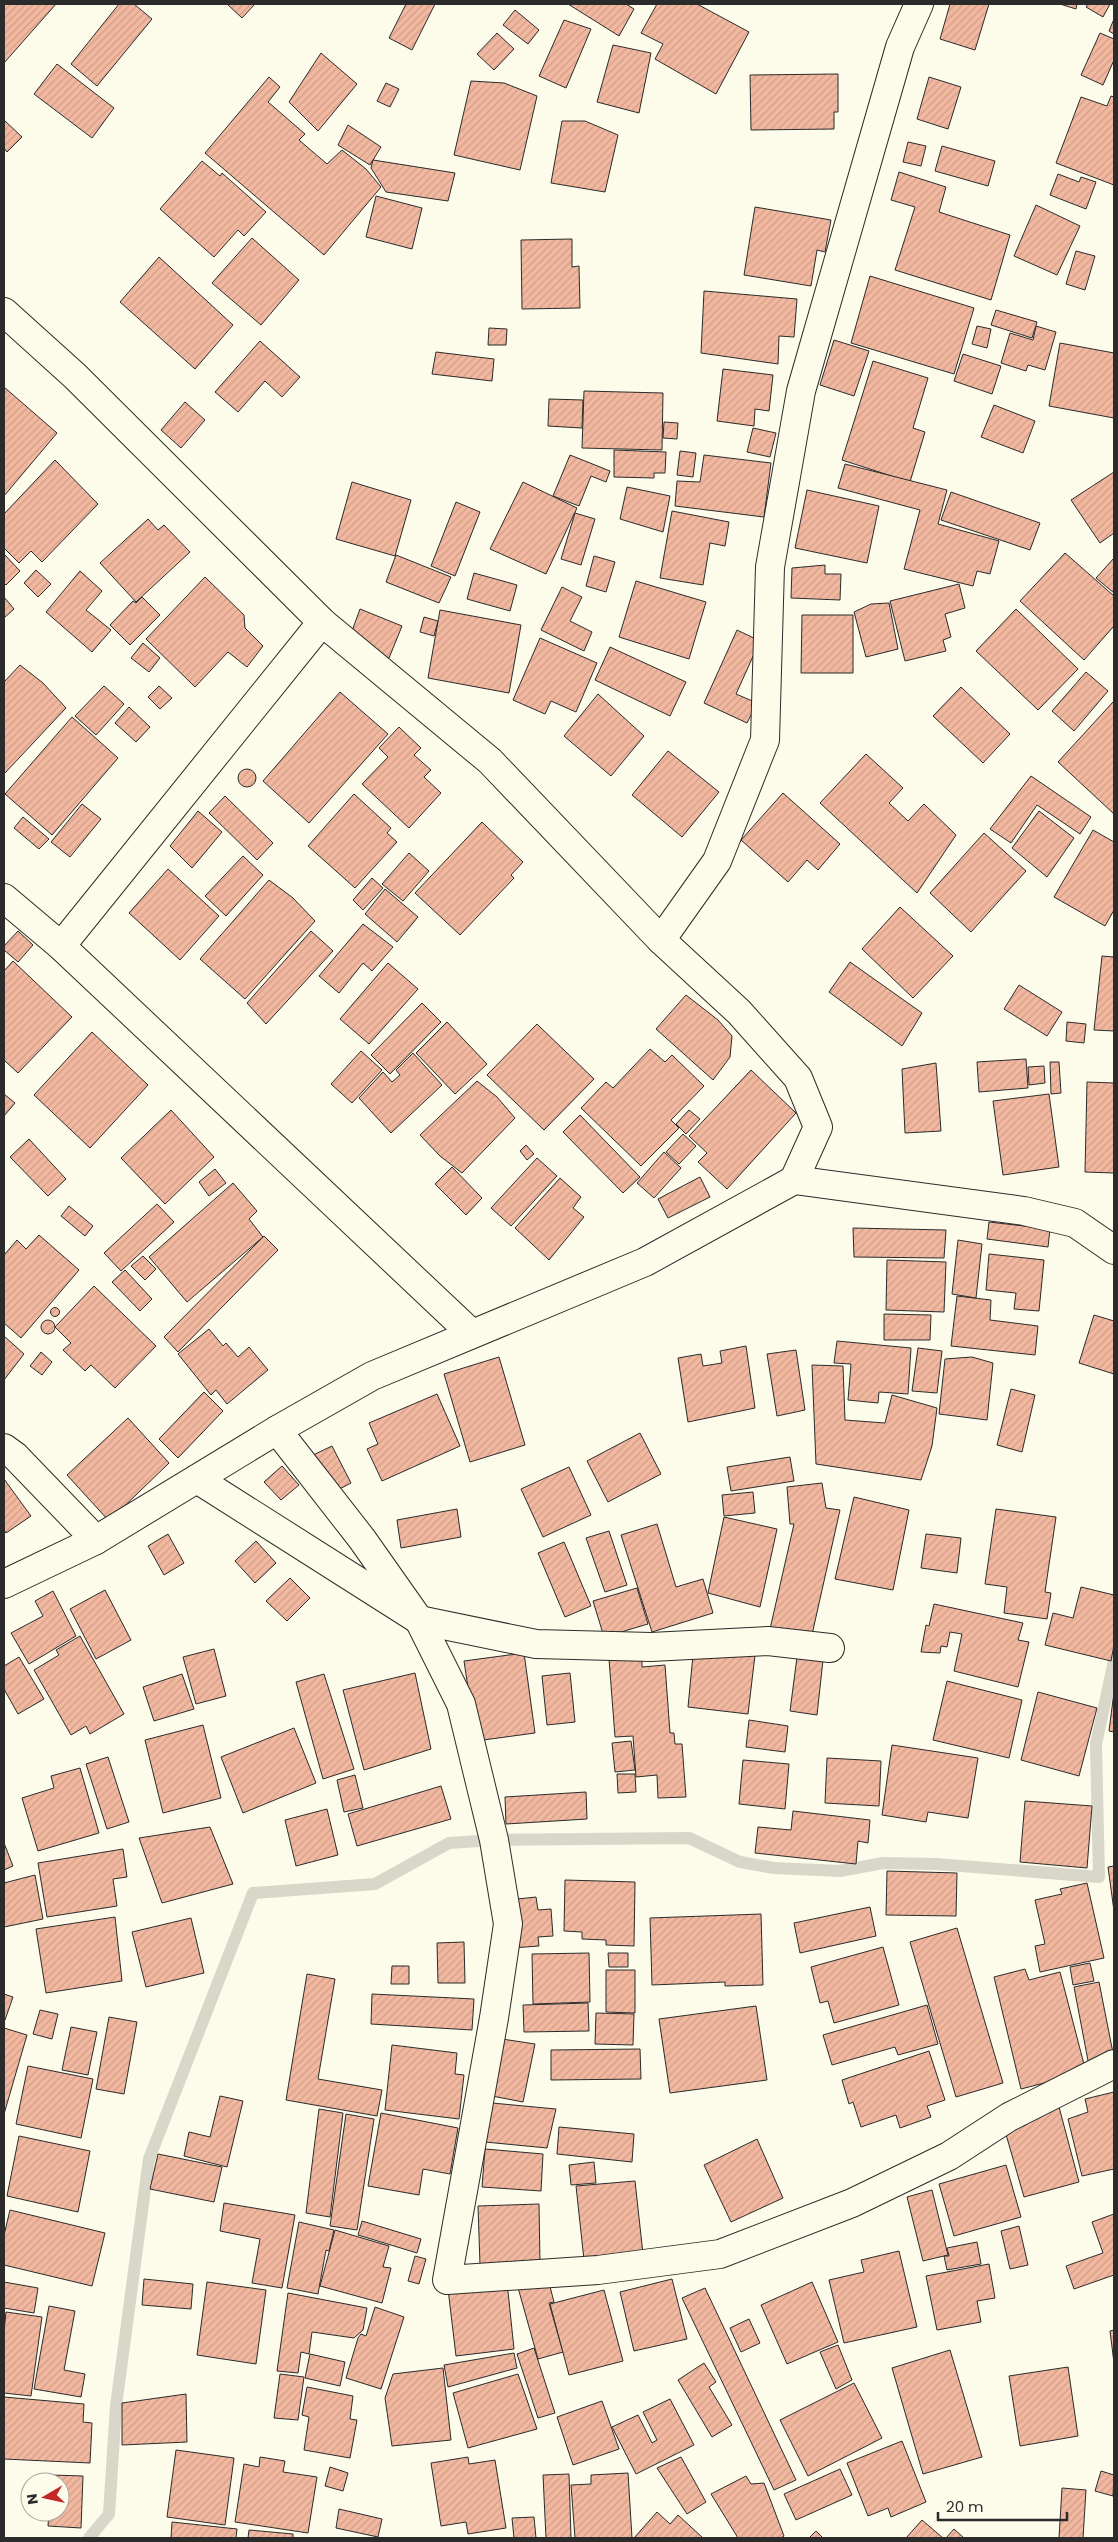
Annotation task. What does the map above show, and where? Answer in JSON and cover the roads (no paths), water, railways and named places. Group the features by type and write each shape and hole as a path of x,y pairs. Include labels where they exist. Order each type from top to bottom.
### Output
{"street":[{"path":"661,940 717,861 765,740 770,567 802,391 900,47 919,4"},
{"path":"4,312 74,376 322,622 490,761 661,940 739,1012 798,1078 818,1127 794,1180"},
{"path":"60,946 322,622"},
{"path":"4,898 60,946 472,1334"},
{"path":"4,1584 96,1540 277,1430 372,1376 645,1262 794,1180 1024,1211 1075,1223 1114,1250"},
{"path":"277,1430 362,1539 419,1620 461,1704 494,1840 508,1924 494,2018 447,2280 598,2270 720,2254 852,2203 949,2156 1009,2117 1114,2064"},
{"path":"4,1448 16,1456 96,1540"},
{"path":"197,1479 419,1620 536,1644 651,1647 768,1641 830,1648"}],"waterway":[{"path":"89,2538 109,2514 116,2406 149,2159 253,1893 375,1884 449,1843 494,1840 689,1838 740,1862 774,1868 840,1871 883,1863 936,1864 1099,1877 1096,1744 1114,1661"}]}
